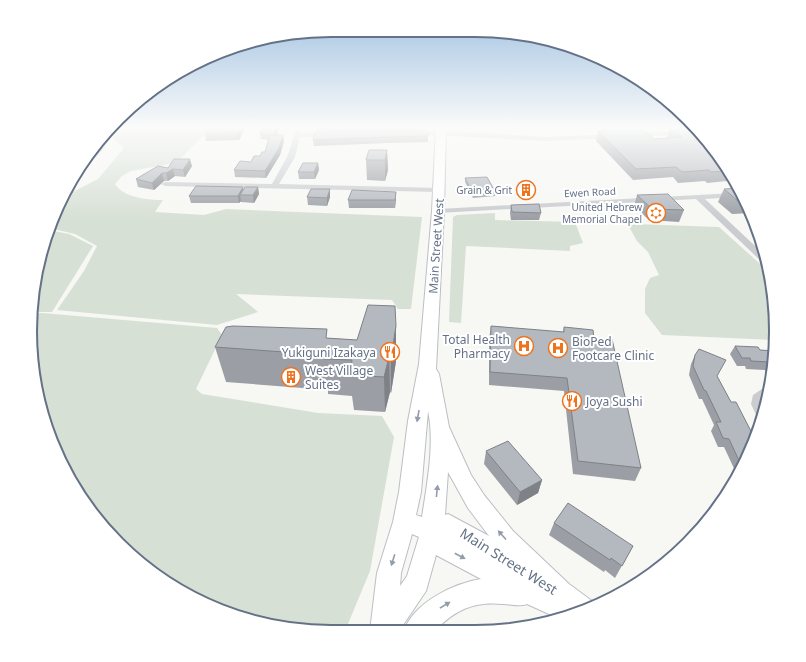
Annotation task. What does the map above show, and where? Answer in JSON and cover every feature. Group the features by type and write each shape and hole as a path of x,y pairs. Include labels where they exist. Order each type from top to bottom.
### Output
{"main road":[{"name":"Main Street West","path":"385,625 389,573 404,522 410,492 418,422 428,364 440,159"},
{"name":"Main Street West","path":"388,625 417,582 432,530 438,476 440,422 428,364"},
{"path":"440,422 450,453 463,483 484,514 516,551 551,596"},
{"path":"404,522 432,530"},
{"name":"Main Street West","path":"432,530 444,547 576,607"},
{"path":"423,625 441,607 477,592 505,590 551,596"},
{"name":"Main Street West","path":"551,596 570,609"}],"street":[{"path":"274,187 290,159"},
{"path":"165,184 439,190"},
{"name":"Ewen Road","path":"438,211 736,194"},
{"path":"698,197 759,254"},
{"path":"759,407 757,398 762,394"}],"shaded area":[{"path":"115,159 180,159 176,163 131,171 122,176 115,184 119,189 130,195 144,199 163,200 155,212 204,215 226,209 422,217 411,309 398,309 392,300 236,294 258,312 217,325 57,310 84,271 97,246 75,234 55,229 71,193 98,179"},
{"path":"495,213 495,220 575,222 583,243 570,246 570,251 466,246 461,323 449,322 453,217 457,215"},
{"path":"633,224 719,227 761,265 768,312 769,340 662,335 645,313 645,289 650,278 659,275 648,252 637,241 628,225 634,225"},
{"path":"55,231 69,234 93,246 52,312 38,312 43,274"},
{"path":"38,313 217,328 222,335 196,389 202,394 318,413 382,416 394,437 370,571 348,625 312,624 274,619 255,615 218,603 184,586 152,564 123,539 98,510 76,478 59,444 47,407 43,388 38,350"}],"building":[{"path":"174,159 190,159 183,170 173,169 166,173 162,173 152,183 136,179 158,166 168,168"},
{"path":"253,159 272,159 265,171 234,170 240,161 251,162"},
{"path":"366,159 385,159 385,160"},
{"path":"626,159 713,159 721,171 711,172 709,170 682,172 676,167 636,169"},
{"path":"303,163 318,163 314,172 298,172"},
{"path":"487,177 496,193 473,194 465,178"},
{"path":"196,186 243,187 238,196 189,196"},
{"path":"245,187 258,187 253,195 240,195"},
{"path":"732,188 739,201 738,201 724,189"},
{"path":"311,189 330,189 327,198 307,197"},
{"path":"352,190 396,192 395,200 348,200"},
{"path":"668,194 684,210 652,209 637,195"},
{"path":"539,204 541,213 512,212 511,205"},
{"path":"368,305 395,306 396,326 391,357 389,357 384,377 350,375 352,360 324,359 325,355 215,347 226,327 233,326 327,329 326,338 357,340"},
{"path":"491,326 564,332 564,327 593,330 594,338 612,339 641,468 578,461 567,378 490,372"},
{"path":"735,346 758,347 760,350 768,351 767,362 751,361 750,358 742,358"},
{"path":"699,349 726,360 717,376 731,402 736,402 751,432 739,461 729,439 723,438 716,422 721,422 693,366 695,355"},
{"path":"508,441 542,480 520,492 486,451"},
{"path":"568,503 633,546 622,566 611,558 610,560 554,523"}],"place":[{"name":"Grain & Grit","path":"526,190"},
{"name":"United Hebrew Memorial Chapel","path":"656,213"},
{"name":"Total Health Pharmacy","path":"524,346"},
{"name":"BioPed Footcare Clinic","path":"558,348"},
{"name":"Yukiguni Izakaya","path":"390,352"},
{"name":"West Village Suites","path":"291,377"},
{"name":"Joya Sushi","path":"572,401"}]}
